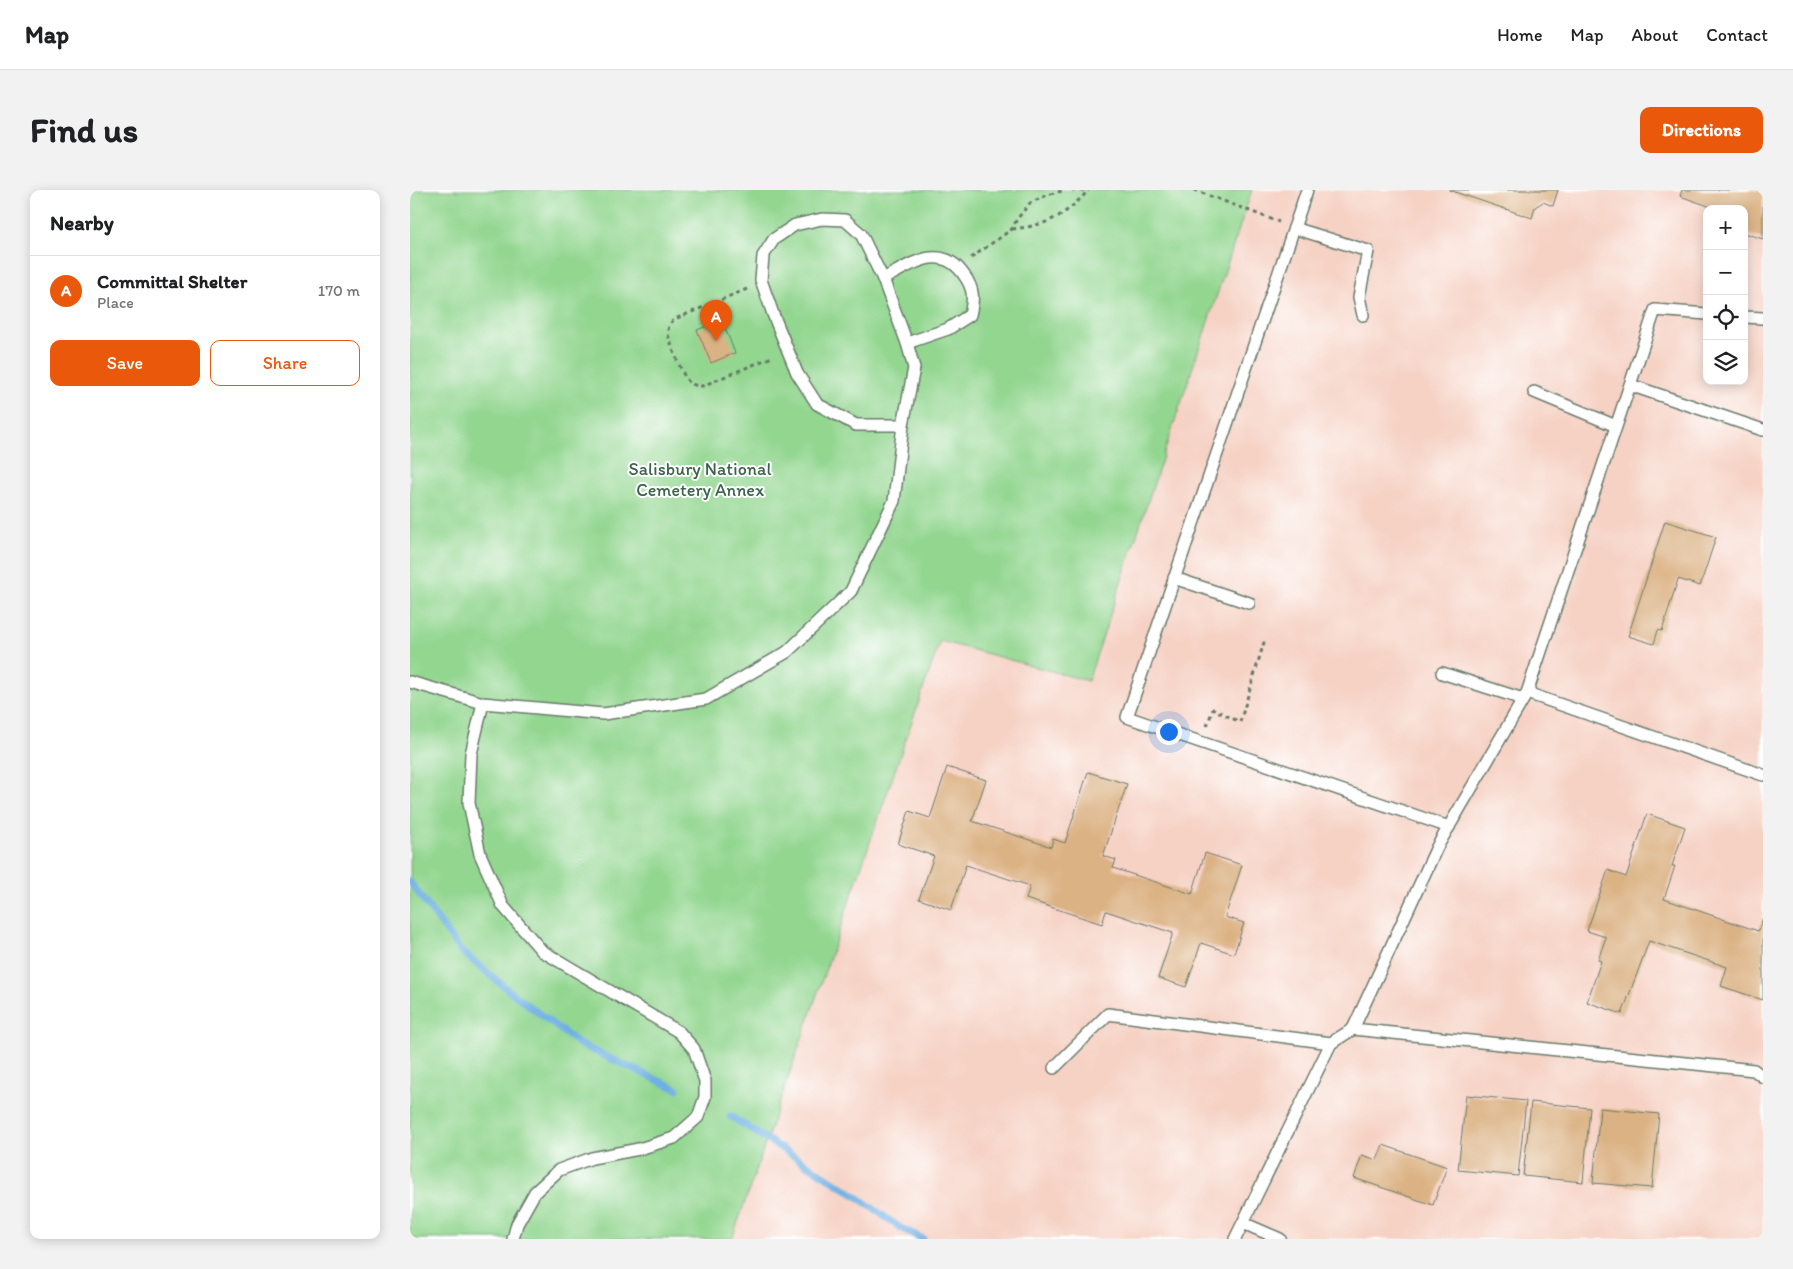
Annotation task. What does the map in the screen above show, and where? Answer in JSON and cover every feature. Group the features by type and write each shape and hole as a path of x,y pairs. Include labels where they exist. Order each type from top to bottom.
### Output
{"lane":[{"path":"1306,190 1127,717 1449,827"},
{"path":"410,682 482,703 603,714 706,699 787,652 851,591 894,501 914,368 907,343 882,279 861,234 845,220 822,219 795,225 774,239 763,256 762,283 797,373 817,404 856,425 904,425"},
{"path":"1294,228 1368,251 1359,297 1363,315"},
{"path":"882,279 915,262 931,257 946,258 960,269 970,284 973,299 970,315 948,329 907,343"},
{"path":"1235,1239 1331,1043 1353,1029 1437,846 1525,696 1655,310 1703,314"},
{"path":"1748,317 1763,318"},
{"path":"1630,385 1763,430"},
{"path":"1534,392 1616,426"},
{"path":"1174,578 1249,603"},
{"path":"1442,673 1525,696 1763,775"},
{"path":"482,703 471,754 469,803 480,854 502,906 542,950 678,1032 694,1049 705,1081 705,1097 698,1117 674,1138 640,1149 592,1158 559,1170 535,1192 516,1224 513,1239"},
{"path":"1054,1068 1108,1014 1331,1043"},
{"path":"1353,1029 1754,1070 1763,1077"},
{"path":"1243,1223 1280,1239"}],"path":[{"path":"1012,229 1017,219 1030,203 1047,195 1065,190"},
{"path":"1072,190 1089,191"},
{"path":"1194,190 1294,228"},
{"path":"960,269 976,253 1012,229 1048,223 1072,208 1089,191"},
{"path":"762,283 675,319 671,322 667,331 668,335 685,377 695,386 702,386 788,351"},
{"path":"1201,742 1213,709 1240,722 1265,639"}],"shaded area":[{"path":"410,190 1763,190 1763,1239 410,1239"}],"green space":[{"name":"Salisbury National Cemetery Annex","path":"410,190 1252,190 1088,681 940,641 732,1239 410,1239"}],"building":[{"path":"1449,190 1558,190 1553,206 1543,202 1535,207 1532,218"},
{"path":"1682,190 1763,190 1763,239 1748,234 1748,205 1706,205 1680,196"},
{"path":"722,320 735,353 711,363 697,330"},
{"path":"1665,521 1716,537 1700,586 1678,579 1662,631 1658,630 1654,644 1628,636"},
{"path":"947,767 986,780 972,821 1051,847 1053,839 1065,843 1088,772 1127,784 1103,856 1116,860 1113,868 1192,894 1205,853 1242,865 1225,917 1244,923 1234,954 1201,943 1186,987 1158,978 1173,933 1106,911 1102,924 1026,899 1030,886 966,865 951,910 919,899 934,856 898,844 909,811 930,818"},
{"path":"1647,814 1685,827 1672,866 1675,866 1664,899 1758,931 1763,918 1763,1000 1721,986 1727,967 1649,941 1622,1014 1587,1002 1601,961 1598,960 1606,937 1587,931 1608,870 1626,877"},
{"path":"1466,1095 1526,1101 1518,1176 1458,1170"},
{"path":"1531,1102 1590,1108 1583,1182 1523,1176"},
{"path":"1600,1108 1659,1114 1652,1188 1593,1183"},
{"path":"1383,1145 1447,1167 1433,1205 1354,1178 1362,1155 1377,1160"}],"waterway":[{"path":"410,882 460,950 511,992 579,1044 677,1089"},
{"path":"730,1116 852,1193 899,1227 923,1239"}],"place":[{"name":"Committal Shelter","path":"716,341"}]}
